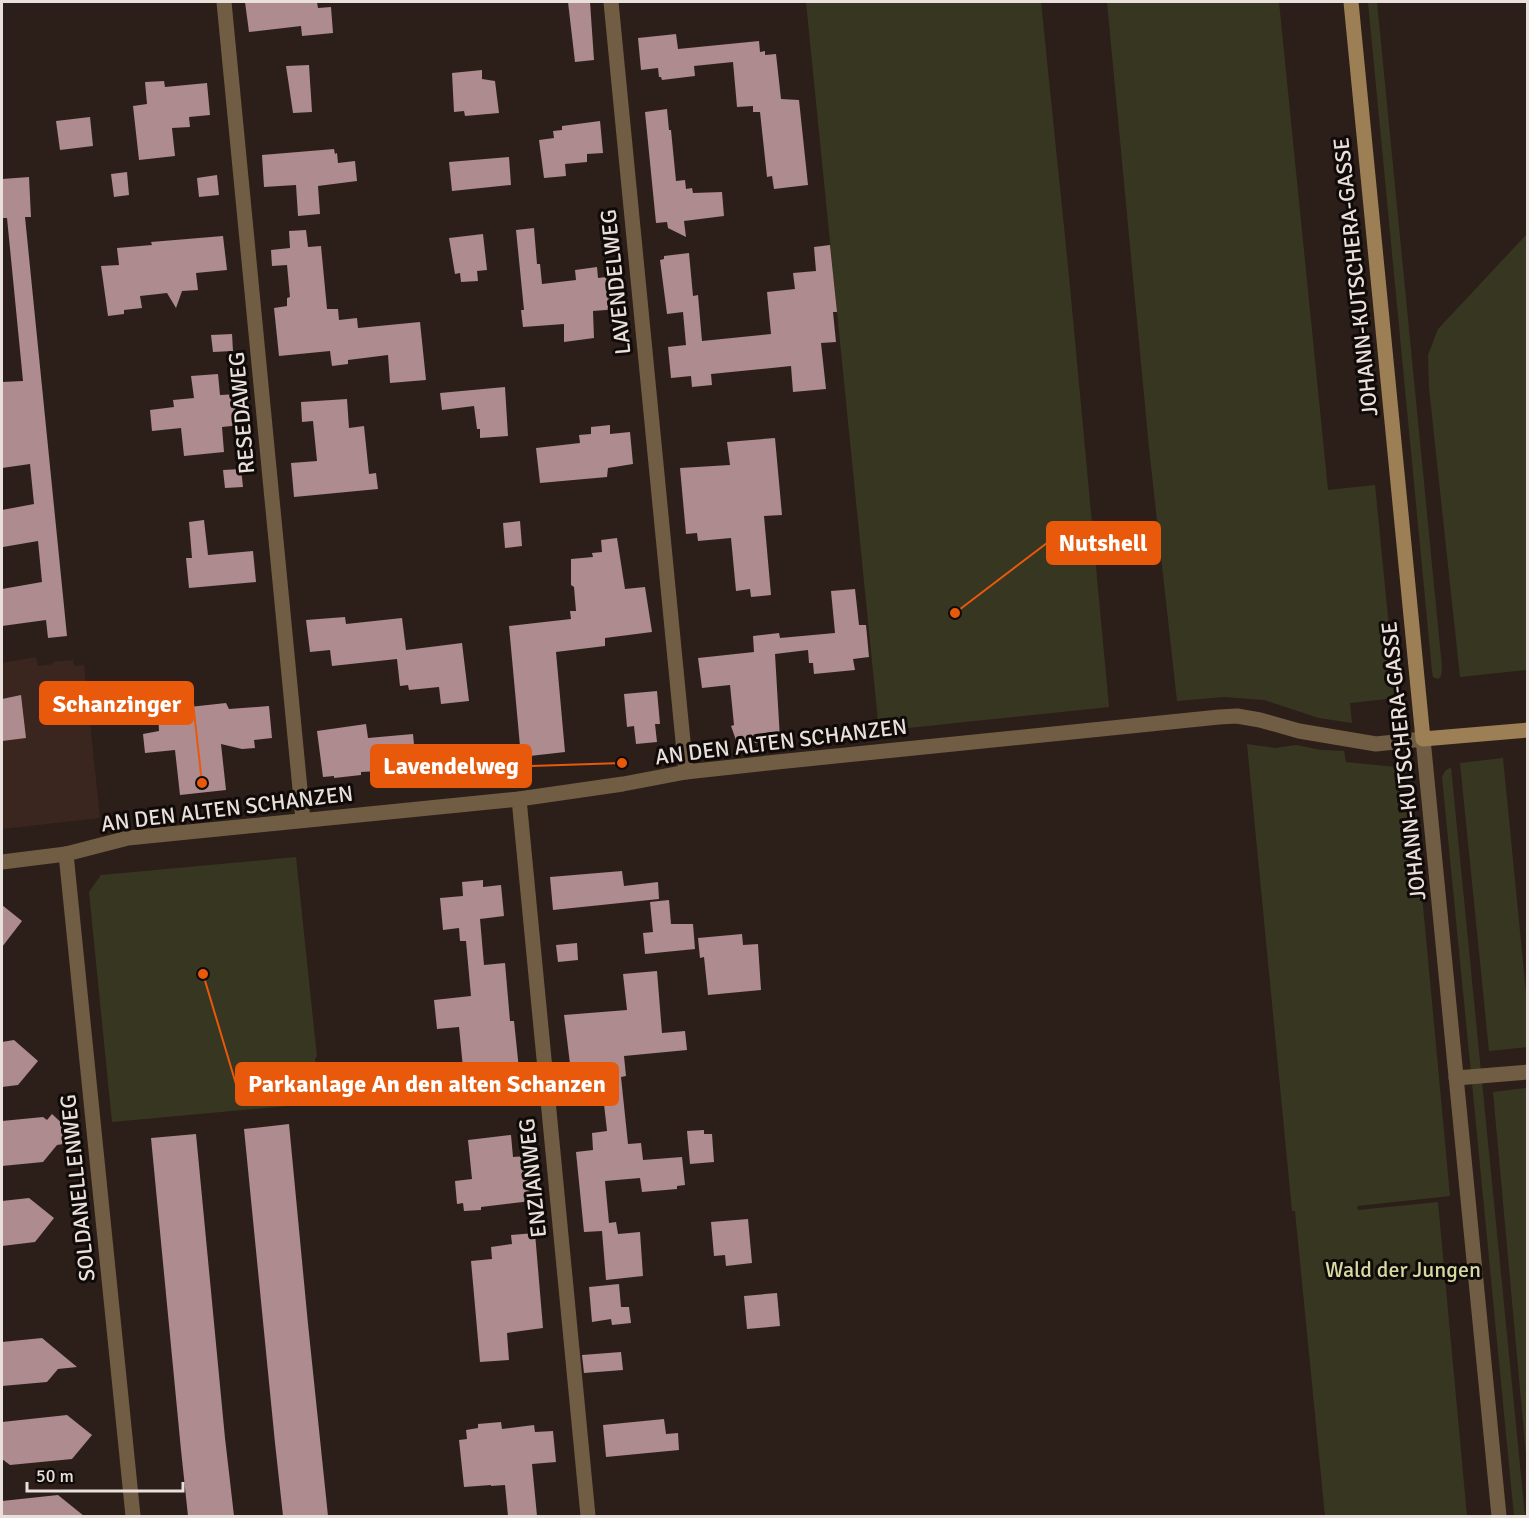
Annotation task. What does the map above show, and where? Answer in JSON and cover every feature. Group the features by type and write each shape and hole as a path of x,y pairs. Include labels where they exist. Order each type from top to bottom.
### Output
{"street":[{"name":"RESEDAWEG","path":"224,2 303,820"},
{"name":"LAVENDELWEG","path":"611,2 686,772"},
{"name":"JOHANN-KUTSCHERA-GASSE","path":"1351,2 1499,1516"},
{"name":"AN DEN ALTEN SCHANZEN","path":"2,862 66,854 128,838 519,799 686,772 1237,716 1299,731 1356,741 1387,744 1423,739"},
{"path":"1423,739 1527,730"},
{"name":"ENZIANWEG","path":"519,799 588,1516"},
{"name":"SOLDANELLENWEG","path":"66,854 133,1516"},
{"path":"1456,1078 1527,1072"}],"shaded area":[{"path":"36,657 38,666 73,660 74,666 84,665 100,818 2,829 2,663"}],"green space":[{"path":"806,2 1041,2 1109,707 879,731"},
{"path":"1107,2 1279,2 1328,490 1375,485 1396,698 1350,703 1352,723 1319,718 1264,700 1224,697 1177,701 1149,448"},
{"path":"1368,2 1377,2 1442,667 1441,676 1438,679 1433,677 1432,671"},
{"path":"1527,234 1527,670 1460,677 1429,388 1428,355 1438,329"},
{"name":"Wald der Jungen","path":"1247,744 1275,748 1296,745 1321,750 1344,751 1346,762 1396,767 1410,766 1450,1196 1357,1206 1358,1210 1438,1202 1467,1516 1325,1516 1295,1211 1292,1211"},
{"path":"1503,758 1527,1003 1528,1047 1489,1051 1460,763"},
{"path":"1451,767 1481,1072 1471,1073 1442,777"},
{"path":"296,857 320,1103 112,1122 89,892 101,875"},
{"path":"1482,1082 1525,1516 1514,1516 1472,1083"},
{"path":"1528,1088 1527,1466 1493,1092"}],"building":[{"path":"245,2 317,2 318,8 331,7 333,33 302,36 301,26 249,32"},
{"path":"568,2 590,2 594,60 575,62"},
{"path":"676,34 678,49 759,41 760,52 765,51 765,55 776,54 781,99 799,100 808,185 774,189 772,176 767,177 760,112 753,112 753,106 737,107 733,62 694,66 695,76 662,80 659,77 658,68 641,70 638,38"},
{"path":"309,65 312,112 293,113 286,66"},
{"path":"482,70 482,79 495,81 499,113 465,116 464,111 454,112 452,73"},
{"path":"164,81 165,87 207,83 210,115 189,117 190,127 172,128 175,156 139,160 133,106 147,104 145,82"},
{"path":"667,109 676,181 685,180 686,189 692,188 693,193 722,192 724,216 684,221 686,237 668,228 667,222 656,223 645,112"},
{"path":"90,117 93,146 60,150 56,121"},
{"path":"600,121 603,153 587,154 587,162 565,164 566,176 544,178 539,140 554,138 553,131 562,130 562,126"},
{"path":"334,149 338,163 355,161 357,181 318,186 320,214 298,216 296,185 264,187 262,155"},
{"path":"509,157 511,185 452,191 449,162"},
{"path":"127,172 129,195 114,197 111,174"},
{"path":"217,175 219,195 199,197 197,178"},
{"path":"29,177 31,217 25,217 67,636 48,638 46,620 2,626 2,589 42,582 38,541 3,547 2,536 2,510 34,504 30,464 2,468 2,382 23,381 7,218 2,218 2,179"},
{"path":"534,228 537,264 540,264 542,284 576,280 575,270 597,267 598,278 614,276 618,309 593,311 594,338 564,342 564,324 523,327 521,310 524,310 516,230"},
{"path":"306,230 308,247 321,246 327,309 338,309 339,320 357,318 358,328 420,322 426,380 390,383 388,355 348,360 348,364 332,366 330,351 279,356 274,308 287,306 287,298 290,297 287,265 272,266 271,250 290,248 289,231"},
{"path":"483,234 487,270 477,271 478,281 461,282 460,273 455,274 449,238"},
{"path":"223,236 227,270 196,273 198,290 182,291 176,308 167,293 140,296 142,308 124,310 124,314 108,316 101,266 119,265 117,248 152,245 151,242"},
{"path":"830,245 837,312 833,312 836,342 821,343 826,389 793,392 791,366 711,374 712,385 692,387 691,376 671,378 668,347 686,345 683,312 667,314 660,260 664,259 664,256 689,253 693,296 698,295 702,341 771,334 767,292 795,289 793,273 816,271 814,247"},
{"path":"232,334 233,351 213,352 211,335"},
{"path":"218,374 220,395 238,394 241,425 222,427 224,452 184,456 181,428 152,431 150,410 174,407 173,400 194,398 191,376"},
{"path":"505,387 508,436 480,438 474,406 442,410 440,393"},
{"path":"347,399 349,428 364,426 369,474 376,473 378,489 294,497 291,463 317,461 313,421 302,422 301,402"},
{"path":"610,425 610,434 630,432 633,464 608,468 607,477 540,483 536,448 580,443 579,435 591,434 591,427"},
{"path":"775,438 782,515 764,516 771,595 751,597 750,589 736,591 731,538 698,541 697,533 686,534 680,468 730,465 727,442"},
{"path":"241,469 243,487 225,488 223,470"},
{"path":"204,520 208,555 253,551 256,582 189,588 186,558 192,558 189,522"},
{"path":"520,521 522,546 505,548 503,523"},
{"path":"617,538 625,589 645,587 652,632 605,638 605,646 556,652 565,752 521,757 509,626 571,619 570,611 576,611 574,587 571,585 571,559 593,557 592,553 602,552 601,540"},
{"path":"855,589 859,625 866,625 869,657 853,659 855,670 814,674 813,663 809,663 808,650 775,654 780,739 748,744 746,740 737,743 731,726 734,725 730,685 702,688 698,658 754,652 753,636 779,633 780,638 835,633 831,591"},
{"path":"345,617 346,624 402,618 406,650 462,643 469,701 441,704 439,687 409,690 408,685 400,686 397,659 332,666 330,650 310,652 306,620"},
{"path":"657,691 660,724 655,724 657,742 636,744 634,726 627,727 624,694"},
{"path":"21,695 26,738 2,741 2,699"},
{"path":"226,703 229,709 269,706 272,738 254,740 255,748 242,749 221,744 226,790 180,795 175,750 145,753 143,734 159,731 158,713 171,712 171,709"},
{"path":"366,724 368,738 413,734 416,766 398,768 399,770 361,772 361,775 323,777 317,731"},
{"path":"622,871 624,886 658,882 659,899 553,910 550,877"},
{"path":"483,880 483,887 501,885 504,916 480,919 484,965 505,963 510,1021 514,1021 520,1079 499,1081 497,1065 463,1068 459,1027 437,1029 434,1000 471,996 466,941 460,941 459,928 443,930 440,898 463,896 462,882"},
{"path":"669,900 671,924 693,924 695,949 645,954 643,933 653,932 650,902"},
{"path":"2,905 22,921 2,947"},
{"path":"742,934 743,945 758,944 761,990 708,995 704,957 700,958 698,938"},
{"path":"577,943 578,960 558,962 556,945"},
{"path":"657,971 662,1033 685,1031 687,1050 624,1056 626,1076 621,1077 628,1144 641,1143 643,1160 682,1157 685,1185 677,1186 677,1189 642,1192 640,1178 605,1181 609,1223 616,1222 618,1234 640,1232 643,1276 606,1280 602,1231 584,1232 576,1152 593,1150 592,1133 607,1131 603,1095 572,1098 564,1015 627,1010 623,974"},
{"path":"14,1040 38,1061 18,1085 2,1087 2,1042"},
{"path":"52,1114 69,1130 70,1143 57,1145 43,1162 2,1166 2,1121 43,1117 47,1120"},
{"path":"289,1124 328,1516 283,1516 275,1443 244,1129"},
{"path":"704,1130 704,1134 712,1134 714,1162 690,1164 687,1131"},
{"path":"196,1134 234,1516 188,1516 181,1450 151,1138"},
{"path":"511,1135 513,1157 527,1156 531,1201 464,1211 463,1203 457,1204 455,1181 472,1179 468,1140"},
{"path":"29,1198 54,1218 35,1242 2,1246 2,1201"},
{"path":"748,1219 752,1263 726,1266 725,1255 714,1256 711,1222"},
{"path":"535,1233 543,1328 507,1333 509,1360 480,1362 471,1261 492,1259 491,1247 512,1244 511,1235"},
{"path":"619,1284 621,1307 629,1307 631,1323 612,1325 611,1319 592,1322 589,1287"},
{"path":"777,1293 780,1326 747,1329 744,1296"},
{"path":"42,1338 77,1367 58,1369 47,1382 2,1386 2,1342"},
{"path":"621,1352 623,1370 584,1373 582,1355"},
{"path":"67,1415 92,1435 72,1459 10,1465 2,1459 2,1422"},
{"path":"664,1419 666,1434 678,1433 679,1450 606,1457 603,1425"},
{"path":"501,1422 502,1429 534,1425 535,1432 553,1431 556,1462 532,1464 537,1516 508,1516 505,1485 464,1487 459,1440 467,1439 466,1430 478,1428 478,1424"},
{"path":"58,1495 84,1516 2,1516 2,1501"}],"place":[{"name":"Nutshell","path":"955,613"},
{"name":"Lavendelweg","path":"622,763"},
{"name":"Schanzinger","path":"202,783"},
{"name":"Parkanlage An den alten Schanzen","path":"203,974"}]}
